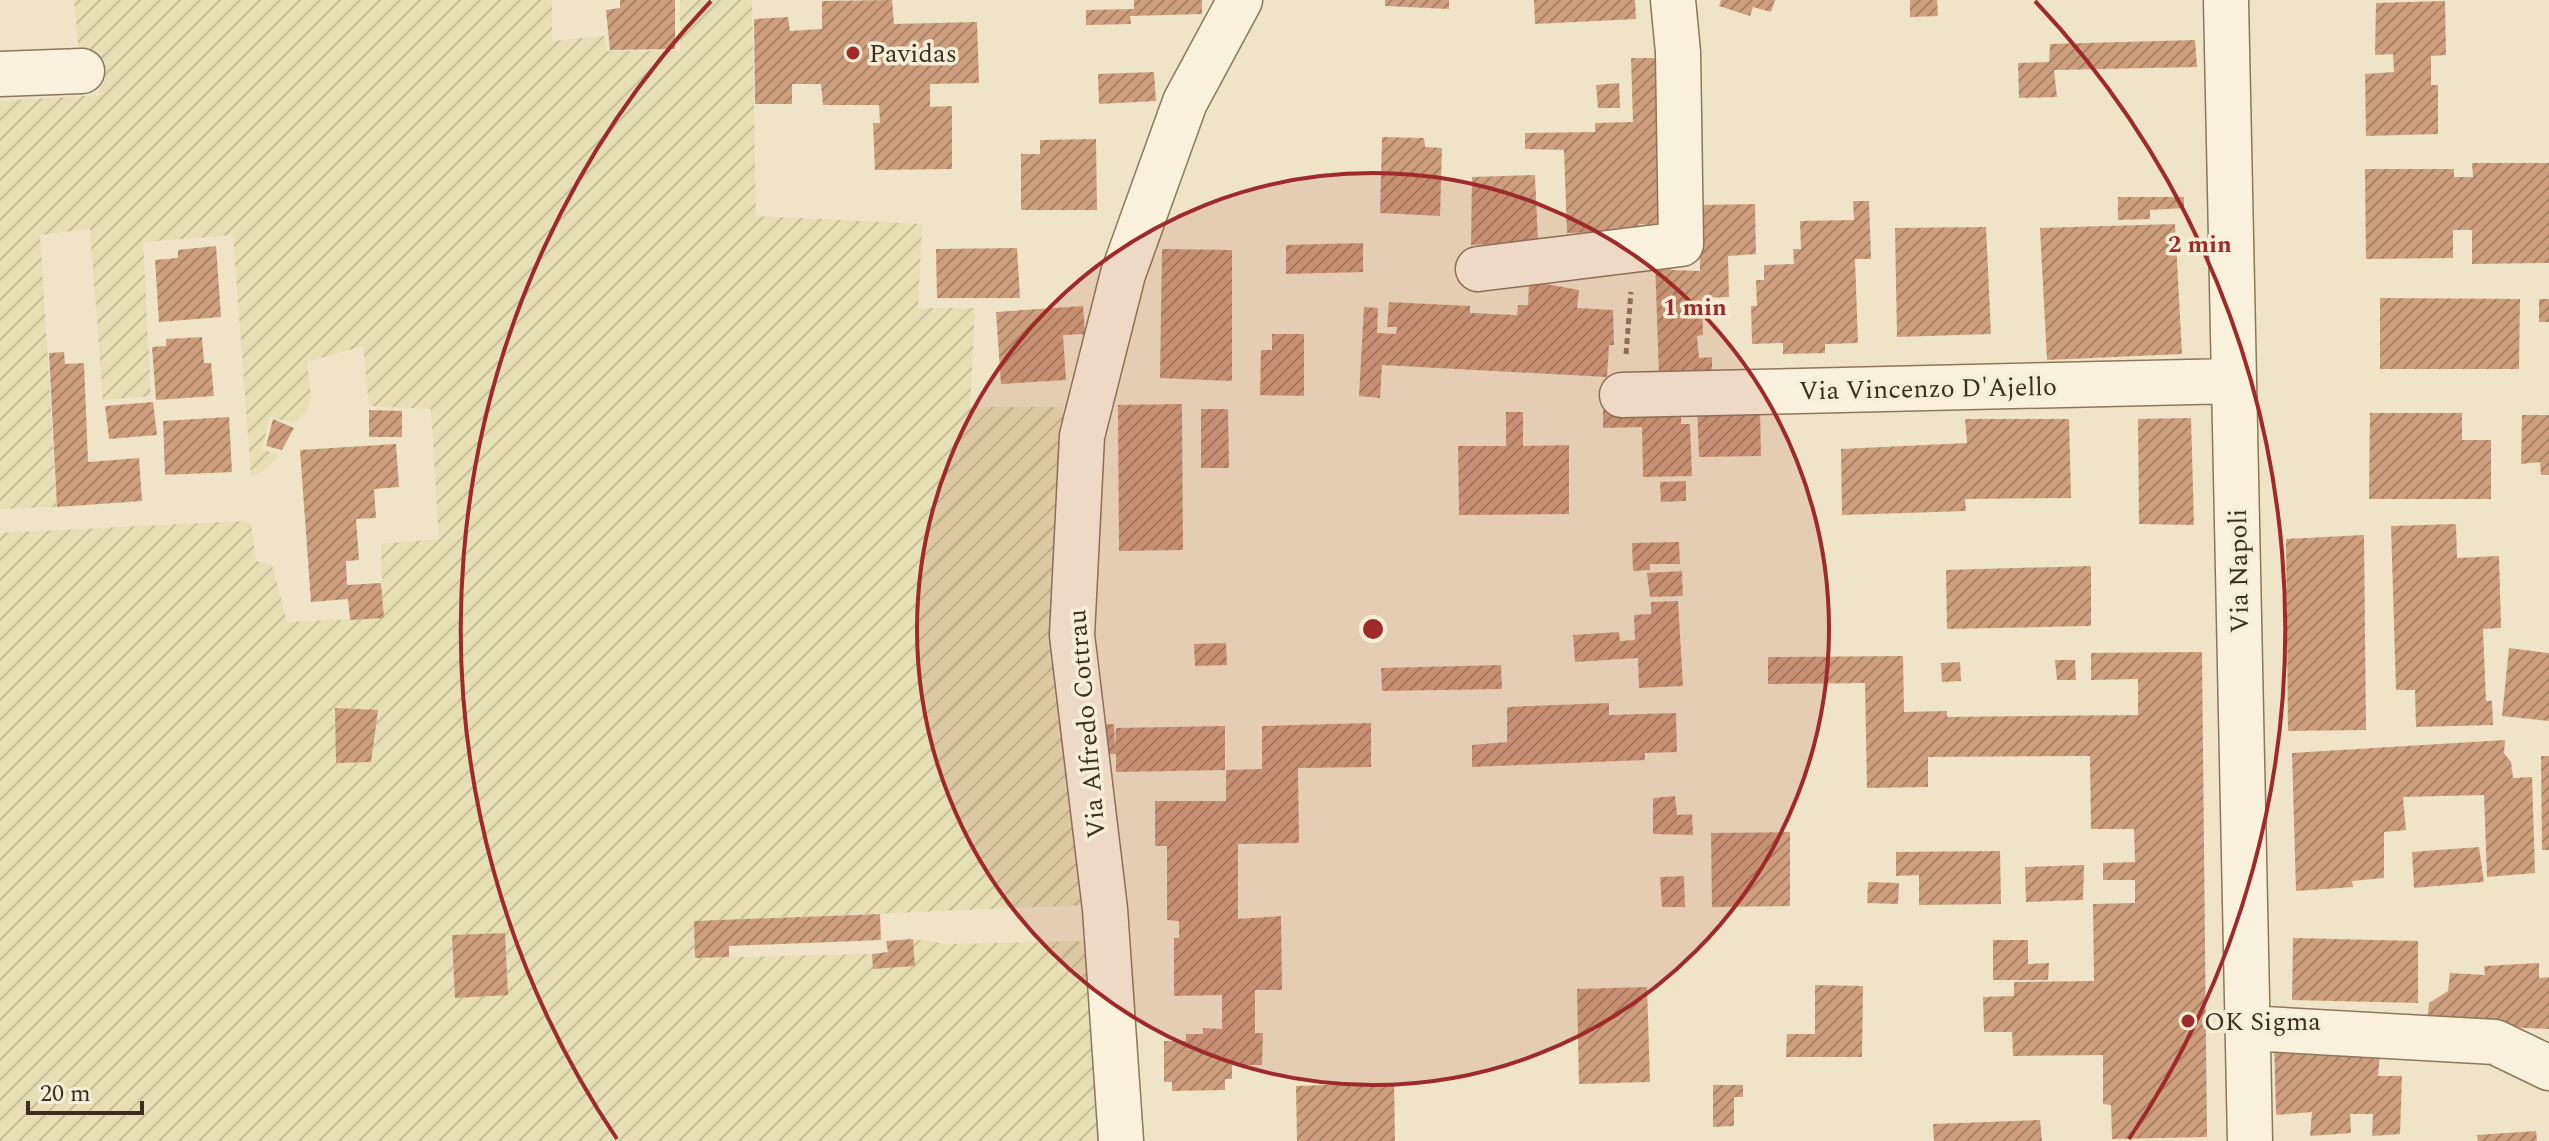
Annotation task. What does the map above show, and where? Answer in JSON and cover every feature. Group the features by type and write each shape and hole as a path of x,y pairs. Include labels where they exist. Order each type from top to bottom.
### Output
{"street":[{"name":"Via Alfredo Cottrau","path":"1121,1141 1105,909 1072,635 1082,436 1123,274 1185,102 1240,0"},
{"path":"1478,269 1681,244 1678,52 1673,0"},
{"name":"Via Napoli","path":"2226,0 2250,1141"},
{"path":"0,74 82,71"},
{"name":"Via Vincenzo D'Ajello","path":"1622,395 2234,381"},
{"path":"2247,1028 2495,1042 2549,1068"}],"path":[{"path":"1622,395 1635,250"}],"shaded area":[{"path":"74,0 552,0 552,41 604,36 607,51 680,51 680,0 752,0 756,216 922,224 918,308 975,308 970,407 1063,407 1059,591 1089,905 695,921 696,958 872,954 874,969 915,966 913,939 947,944 1091,941 1107,1141 0,1141 0,533 243,521 251,524 256,561 272,565 287,622 383,618 381,544 439,539 431,409 369,406 363,346 307,362 311,397 307,411 294,423 270,417 262,449 279,456 260,474 251,476 233,235 143,242 151,396 103,400 90,229 40,235 57,507 0,509 0,101 99,95 95,50 79,51"}],"building":[{"path":"620,0 675,0 675,49 610,50 606,10 620,8"},
{"path":"892,0 894,24 977,22 979,83 930,84 930,107 952,106 952,169 875,170 873,123 880,123 879,105 823,105 821,84 792,84 792,104 755,104 754,19 788,17 790,31 822,29 822,1"},
{"path":"1134,0 1202,0 1202,14 1130,16 1131,24 1086,25 1086,10 1134,9"},
{"path":"1385,0 1449,0 1449,9 1385,6"},
{"path":"1534,0 1635,0 1636,19 1535,24"},
{"path":"1721,0 1775,0 1771,12 1753,7 1750,16 1719,6"},
{"path":"1910,0 1937,0 1938,16 1910,17"},
{"path":"2445,1 2446,55 2431,56 2431,85 2438,85 2438,134 2366,136 2365,74 2394,72 2393,54 2375,55 2376,3"},
{"path":"2195,40 2197,67 2054,70 2057,97 2019,98 2018,63 2049,62 2050,44"},
{"path":"1631,58 1665,58 1670,227 1639,224 1639,231 1567,233 1564,150 1525,149 1525,133 1595,132 1595,123 1633,122"},
{"path":"1154,72 1156,101 1099,104 1098,74"},
{"path":"1619,83 1620,108 1598,108 1596,85"},
{"path":"1382,137 1424,138 1425,147 1442,148 1440,216 1380,213"},
{"path":"1096,139 1097,210 1021,210 1021,154 1040,154 1040,140"},
{"path":"2472,163 2549,163 2549,263 2472,264 2472,230 2453,230 2453,258 2366,259 2365,169 2454,169 2454,177 2473,177"},
{"path":"1535,175 1538,242 1471,245 1472,177"},
{"path":"2118,197 2184,197 2184,208 2150,210 2150,219 2118,220"},
{"path":"1853,201 1869,201 1871,259 1855,259 1858,343 1825,344 1825,353 1783,354 1783,343 1752,344 1751,306 1757,306 1756,280 1764,280 1764,265 1794,264 1793,249 1801,249 1800,221 1854,220"},
{"path":"1755,204 1756,254 1728,256 1729,297 1702,298 1703,335 1697,336 1699,358 1712,357 1712,378 1659,378 1655,259 1671,259 1671,270 1700,271 1699,205"},
{"path":"2175,224 2182,354 2047,360 2040,228"},
{"path":"1986,227 1991,334 1897,337 1895,228"},
{"path":"1363,243 1363,272 1286,274 1286,245"},
{"path":"216,246 221,317 159,322 155,260 178,258 178,250"},
{"path":"1017,248 1020,298 937,298 936,249"},
{"path":"1162,249 1232,250 1232,381 1160,378"},
{"path":"1529,281 1579,290 1577,308 1613,310 1614,345 1609,345 1607,377 1382,365 1380,398 1359,396 1364,307 1378,308 1377,333 1396,334 1397,327 1387,327 1389,302 1470,306 1470,313 1517,315 1518,305 1528,305"},
{"path":"2380,298 2520,299 2519,369 2380,369"},
{"path":"2539,299 2549,299 2549,322 2539,322"},
{"path":"1083,306 1085,334 1063,335 1066,380 1001,384 996,312"},
{"path":"1272,334 1304,334 1304,396 1260,395 1261,350 1272,350"},
{"path":"202,337 204,363 211,363 214,396 156,400 152,347 166,346 166,339"},
{"path":"64,352 65,364 84,363 88,462 139,458 142,501 57,507 49,353"},
{"path":"153,402 157,435 109,439 105,406"},
{"path":"1182,404 1183,550 1119,551 1118,405"},
{"path":"1697,407 1760,408 1761,456 1699,457"},
{"path":"1681,408 1681,424 1690,424 1692,476 1643,477 1642,427 1603,428 1603,410"},
{"path":"1201,409 1228,409 1229,468 1201,468"},
{"path":"369,410 402,411 402,437 369,437"},
{"path":"1506,412 1523,412 1523,446 1569,445 1569,514 1459,515 1458,446 1506,446"},
{"path":"2370,413 2462,413 2462,440 2491,440 2491,499 2369,499"},
{"path":"2522,415 2549,415 2549,475 2541,475 2540,462 2521,464"},
{"path":"229,417 232,472 165,475 163,421"},
{"path":"2191,418 2194,525 2139,524 2138,419"},
{"path":"273,419 294,428 282,450 266,446"},
{"path":"1965,419 2069,419 2071,498 1965,499 1966,511 1842,515 1841,449 1967,443"},
{"path":"396,444 399,487 374,489 376,518 356,519 359,560 346,561 347,585 381,583 384,618 350,620 348,599 311,602 300,450"},
{"path":"1686,481 1686,501 1661,502 1660,482"},
{"path":"2456,524 2457,558 2499,556 2501,628 2483,629 2486,701 2492,701 2493,725 2416,727 2415,690 2396,690 2391,526"},
{"path":"2364,535 2366,730 2288,731 2286,539"},
{"path":"1679,542 1680,564 1650,564 1650,570 1633,571 1632,543"},
{"path":"2091,566 2091,626 1947,629 1946,570"},
{"path":"1682,571 1683,596 1650,597 1647,573"},
{"path":"1678,601 1683,686 1639,688 1638,658 1575,662 1573,635 1619,632 1620,641 1635,640 1634,615 1651,614 1651,602"},
{"path":"1226,643 1227,665 1195,666 1194,644"},
{"path":"2509,648 2549,653 2549,721 2502,716"},
{"path":"2202,652 2207,1137 2112,1139 2111,1105 2103,1104 2103,1055 2013,1056 2012,1032 1984,1032 1983,997 2014,996 2014,982 2094,981 2093,904 2135,903 2135,880 2103,880 2103,863 2135,862 2134,829 2091,829 2090,756 1928,757 1928,787 1867,788 1865,683 1768,684 1768,657 1903,656 1904,712 1947,711 1947,717 2138,715 2138,679 2091,680 2091,653"},
{"path":"2055,660 2075,660 2076,680 2057,680"},
{"path":"1960,662 1961,681 1942,682 1941,663"},
{"path":"1501,665 1502,689 1382,691 1381,668"},
{"path":"1609,703 1609,715 1676,713 1677,752 1645,753 1645,760 1472,767 1472,745 1507,742 1507,707"},
{"path":"335,708 378,710 371,762 336,763"},
{"path":"1371,723 1371,767 1298,768 1299,843 1238,844 1238,919 1281,916 1282,990 1255,990 1255,1033 1263,1033 1262,1065 1232,1065 1232,1079 1225,1079 1225,1090 1172,1091 1172,1082 1164,1082 1164,1041 1186,1041 1186,1034 1203,1034 1203,1028 1222,1029 1222,995 1174,996 1174,938 1179,938 1179,921 1167,920 1167,846 1155,846 1155,801 1226,801 1226,770 1262,769 1262,726"},
{"path":"1114,724 1115,748 1116,728 1225,726 1225,770 1116,772 1116,754 1094,754 1093,725"},
{"path":"2505,740 2504,753 2511,762 2513,778 2532,777 2535,873 2487,877 2484,795 2403,797 2406,830 2384,832 2384,878 2352,881 2353,887 2296,891 2292,753"},
{"path":"2541,756 2549,756 2549,850 2542,850"},
{"path":"1675,796 1677,815 1692,814 1693,835 1653,834 1653,798"},
{"path":"1790,832 1790,906 1712,907 1711,833"},
{"path":"2479,847 2484,882 2414,888 2412,852"},
{"path":"2000,851 2001,904 1919,905 1919,875 1896,876 1896,852"},
{"path":"2084,865 2083,900 2026,902 2025,867"},
{"path":"1684,876 1685,907 1662,907 1660,877"},
{"path":"1868,882 1899,883 1898,904 1867,903"},
{"path":"880,914 881,940 729,946 729,957 695,958 694,921"},
{"path":"505,933 508,995 455,998 452,935"},
{"path":"2293,938 2418,941 2418,1003 2292,1000"},
{"path":"913,939 915,966 873,969 872,954 888,952 886,941"},
{"path":"1993,940 2028,940 2028,964 2049,963 2048,980 1993,980"},
{"path":"2539,963 2539,978 2549,977 2549,1029 2427,1023 2429,1003 2448,991 2450,973 2485,975 2484,966"},
{"path":"1815,985 1863,986 1862,1057 1786,1057 1787,1034 1815,1034"},
{"path":"1647,987 1650,1082 1579,1084 1577,989"},
{"path":"2274,1039 2381,1043 2378,1076 2402,1076 2400,1134 2372,1136 2373,1114 2350,1114 2351,1133 2310,1136 2312,1112 2276,1115"},
{"path":"1394,1083 1395,1141 1297,1141 1296,1086"},
{"path":"1713,1085 1743,1085 1743,1097 1734,1097 1734,1126 1713,1127"},
{"path":"2040,1120 2042,1141 1934,1141 1933,1124"},
{"path":"2536,1131 2537,1141 2478,1141 2477,1135"}],"place":[{"name":"Pavidas","path":"853,53"},
{"name":"OK Sigma","path":"2188,1021"}]}
